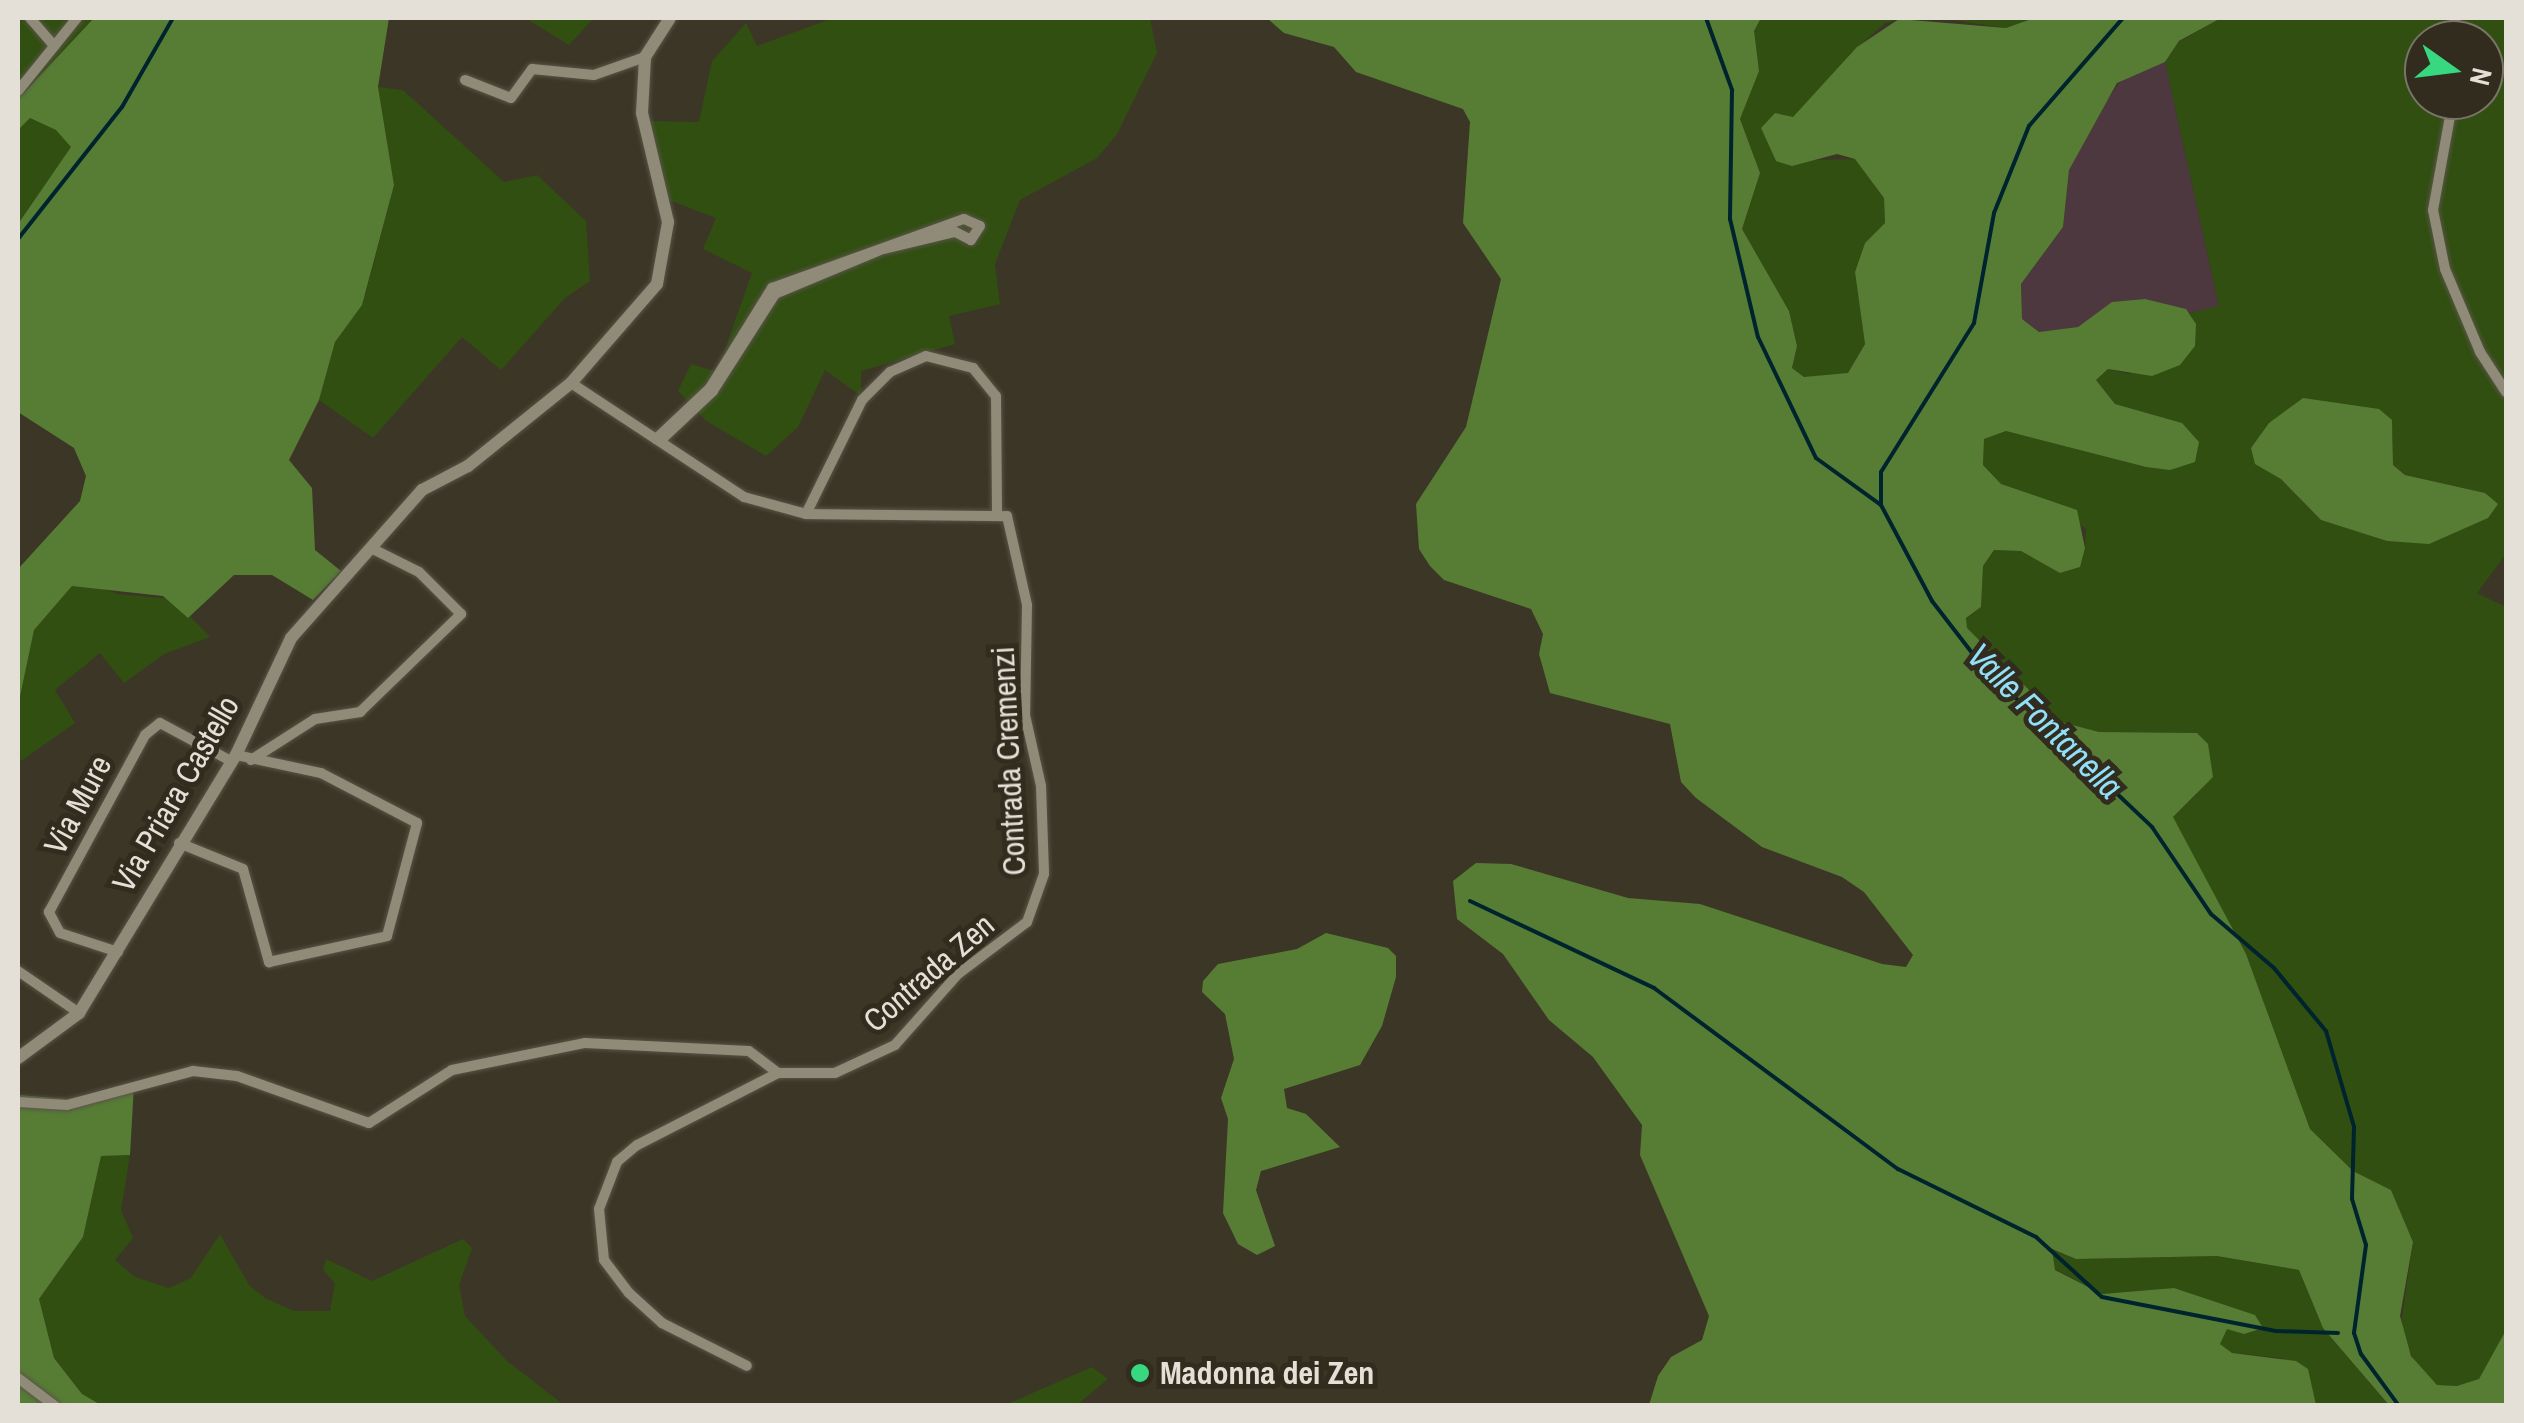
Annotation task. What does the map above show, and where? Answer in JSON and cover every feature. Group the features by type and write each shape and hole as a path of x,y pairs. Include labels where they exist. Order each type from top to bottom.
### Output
{"street":[{"path":"30,18 54,46"},
{"path":"18,92 78,18"},
{"path":"466,80 511,98 532,69 594,76 645,57 670,18"},
{"name":"Via Priara Castello","path":"18,1058 79,1013 118,952 178,842 234,758 291,638 422,490 468,466 571,383 657,284 666,256 668,222 642,113 645,57"},
{"path":"2450,120 2434,210 2446,269 2480,352 2506,392"},
{"path":"964,219 980,226 971,240 955,232 883,250 774,294 713,391 658,440 710,388 772,288 964,219"},
{"name":"Contrada Cremenzi","path":"806,514 862,400 890,372 926,356 973,368 996,396 996,511 1007,516 1027,605 1025,715 1041,786 1040,898"},
{"path":"571,383 744,497 806,514 996,511"},
{"name":"Via Priara Castello","path":"251,760 315,719 360,712 462,614 419,572 373,549"},
{"name":"Via Mure","path":"118,952 60,934 49,912 144,735 160,723 234,758"},
{"path":"178,842 243,869 269,962 388,936 417,823 321,774 234,758"},
{"name":"Contrada Zen","path":"778,1073 835,1073 895,1045 958,974 1027,922 1040,898"},
{"path":"18,971 79,1013"},
{"path":"18,1102 67,1105 193,1072 237,1076 369,1123 452,1070 586,1043 749,1050 778,1073 637,1145 617,1162 599,1210 604,1260 630,1294 662,1323 746,1366"},
{"path":"18,1378 55,1406"}],"shaded area":[{"path":"2165,62 2219,306 2189,313 2146,299 2113,302 2078,327 2039,332 2022,319 2021,284 2063,227 2069,170 2079,141 2124,76"}],"green space":[{"path":"18,18 94,18 18,99"},
{"path":"94,18 389,18 378,87 394,185 362,305 335,342 319,400 289,460 312,488 315,550 341,571 313,600 272,575 234,575 188,618 163,596 72,586 34,630 18,706 18,569 80,501 86,476 74,448 18,412 18,224 71,147 56,130 30,118 18,130 18,99"},
{"path":"525,18 594,18 569,45"},
{"path":"833,18 1150,18 1157,53 1117,134 1097,158 1020,200 995,264 1000,304 949,316 955,344 861,371 861,396 825,370 798,427 766,456 706,421 678,391 691,364 717,372 752,273 703,249 716,218 669,200 644,121 699,122 712,61 746,23 757,46"},
{"path":"1267,18 1761,18 1754,31 1759,71 1740,119 1760,173 1742,229 1789,311 1797,346 1792,368 1804,377 1848,373 1865,344 1855,272 1865,243 1885,223 1884,198 1855,159 1837,154 1792,166 1776,161 1761,128 1775,113 1793,117 1857,47 1899,19 2006,28 2034,18 2221,18 2179,41 2165,62 2117,83 2069,170 2063,227 2021,284 2022,319 2039,332 2078,327 2112,302 2145,299 2186,309 2196,324 2195,346 2180,365 2152,376 2108,369 2096,380 2115,404 2182,423 2199,442 2195,462 2170,470 2006,431 1984,439 1983,465 2001,484 2077,510 2085,548 2080,567 2060,573 2021,551 1994,550 1983,566 1981,607 1966,618 1967,628 2061,722 2099,732 2197,733 2208,744 2213,777 2173,817 2246,954 2310,1129 2353,1171 2391,1190 2413,1242 2400,1316 2411,1356 2437,1385 2457,1386 2479,1379 2506,1330 2506,1405 2389,1405 2323,1328 2299,1270 2217,1256 2076,1259 2052,1249 2055,1270 2102,1294 2174,1288 2255,1315 2263,1328 2244,1334 2227,1329 2220,1344 2232,1353 2296,1361 2308,1369 2316,1405 1649,1405 1658,1376 1671,1357 1702,1340 1709,1316 1640,1155 1642,1125 1593,1057 1549,1020 1503,954 1457,919 1453,881 1476,863 1511,864 1628,898 1700,904 1882,964 1906,967 1913,955 1864,892 1842,877 1762,847 1696,798 1681,782 1670,724 1550,693 1539,654 1543,634 1531,609 1444,580 1430,566 1419,549 1416,504 1466,427 1501,279 1463,223 1470,122 1463,109 1356,72 1334,47 1284,33"},
{"path":"1761,18 1905,18 1885,23 1858,47 1793,118 1775,113 1761,128 1776,161 1856,159 1884,198 1885,223 1865,243 1855,272 1865,343 1848,373 1834,377 1804,377 1792,368 1797,346 1789,311 1742,229 1760,173 1740,119 1752,88 1754,31"},
{"path":"1940,18 2034,18 2006,28"},
{"path":"2221,18 2506,18 2506,554 2477,593 2506,607 2506,1330 2479,1380 2457,1386 2437,1385 2420,1372 2400,1331 2413,1242 2391,1190 2353,1171 2310,1129 2246,954 2184,848 2173,817 2197,794 2197,733 2099,732 2061,722 1967,629 1966,619 1981,607 1983,566 1994,550 2021,551 2060,573 2079,567 2085,547 2086,529 2051,503 2001,484 1983,465 1984,439 2006,431 2146,467 2182,423 2115,404 2096,380 2108,369 2129,374 2195,324 2189,313 2219,306 2165,62 2179,42","holes":["2285,413 2393,433 2393,465 2406,475 2485,493 2430,543 2387,541 2321,520 2281,479 2269,423"]},
{"path":"378,87 403,90 504,182 537,175 586,221 590,281 565,298 501,370 462,337 373,438 319,400 335,342 366,292 394,185"},
{"path":"30,118 56,130 72,146 18,224 18,130"},
{"path":"2303,398 2379,409 2392,420 2393,465 2405,475 2485,493 2498,504 2488,518 2429,544 2387,541 2321,520 2281,479 2255,464 2251,448 2269,423"},
{"path":"89,583 118,594 173,599 210,637 164,654 124,683 100,653 55,690 75,723 18,763 18,706 34,630 72,586"},
{"path":"1326,933 1388,948 1396,956 1396,977 1382,1026 1360,1065 1284,1089 1287,1108 1306,1114 1340,1147 1261,1171 1256,1190 1275,1246 1257,1255 1238,1244 1223,1213 1228,1119 1221,1098 1234,1059 1225,1014 1202,992 1203,981 1218,964 1297,949"},
{"path":"134,1085 130,1155 101,1156 83,1237 39,1299 54,1358 82,1394 101,1405 18,1405 18,1095 67,1099"},
{"path":"130,1155 121,1210 133,1238 115,1260 135,1277 169,1288 191,1278 220,1234 249,1285 265,1298 294,1311 330,1311 335,1283 323,1270 326,1259 372,1281 463,1239 472,1248 459,1285 465,1316 507,1361 564,1405 101,1405 82,1394 54,1358 39,1299 83,1237 101,1156"},
{"path":"2050,1249 2076,1259 2217,1256 2299,1270 2323,1328 2389,1405 2316,1405 2307,1370 2281,1358 2232,1353 2220,1344 2227,1328 2263,1328 2254,1315 2174,1288 2102,1294 2055,1269"},
{"path":"1092,1367 1108,1379 1077,1405 1005,1405"}],"waterway":[{"path":"18,239 122,107 173,18"},
{"name":"Valle Fontanella","path":"1706,18 1732,90 1730,219 1758,337 1816,458 1881,505 1932,601 1983,667 2152,827 2211,914 2274,968 2326,1031 2354,1127 2352,1199 2366,1245 2354,1333 2361,1354 2399,1406"},
{"path":"1881,505 1881,472 1974,323 1994,213 2029,126 2123,18"},
{"path":"1470,901 1654,988 1898,1169 2036,1237 2102,1297 2276,1331 2338,1333"}],"place":[{"name":"Madonna dei Zen","path":"1140,1373"}]}
